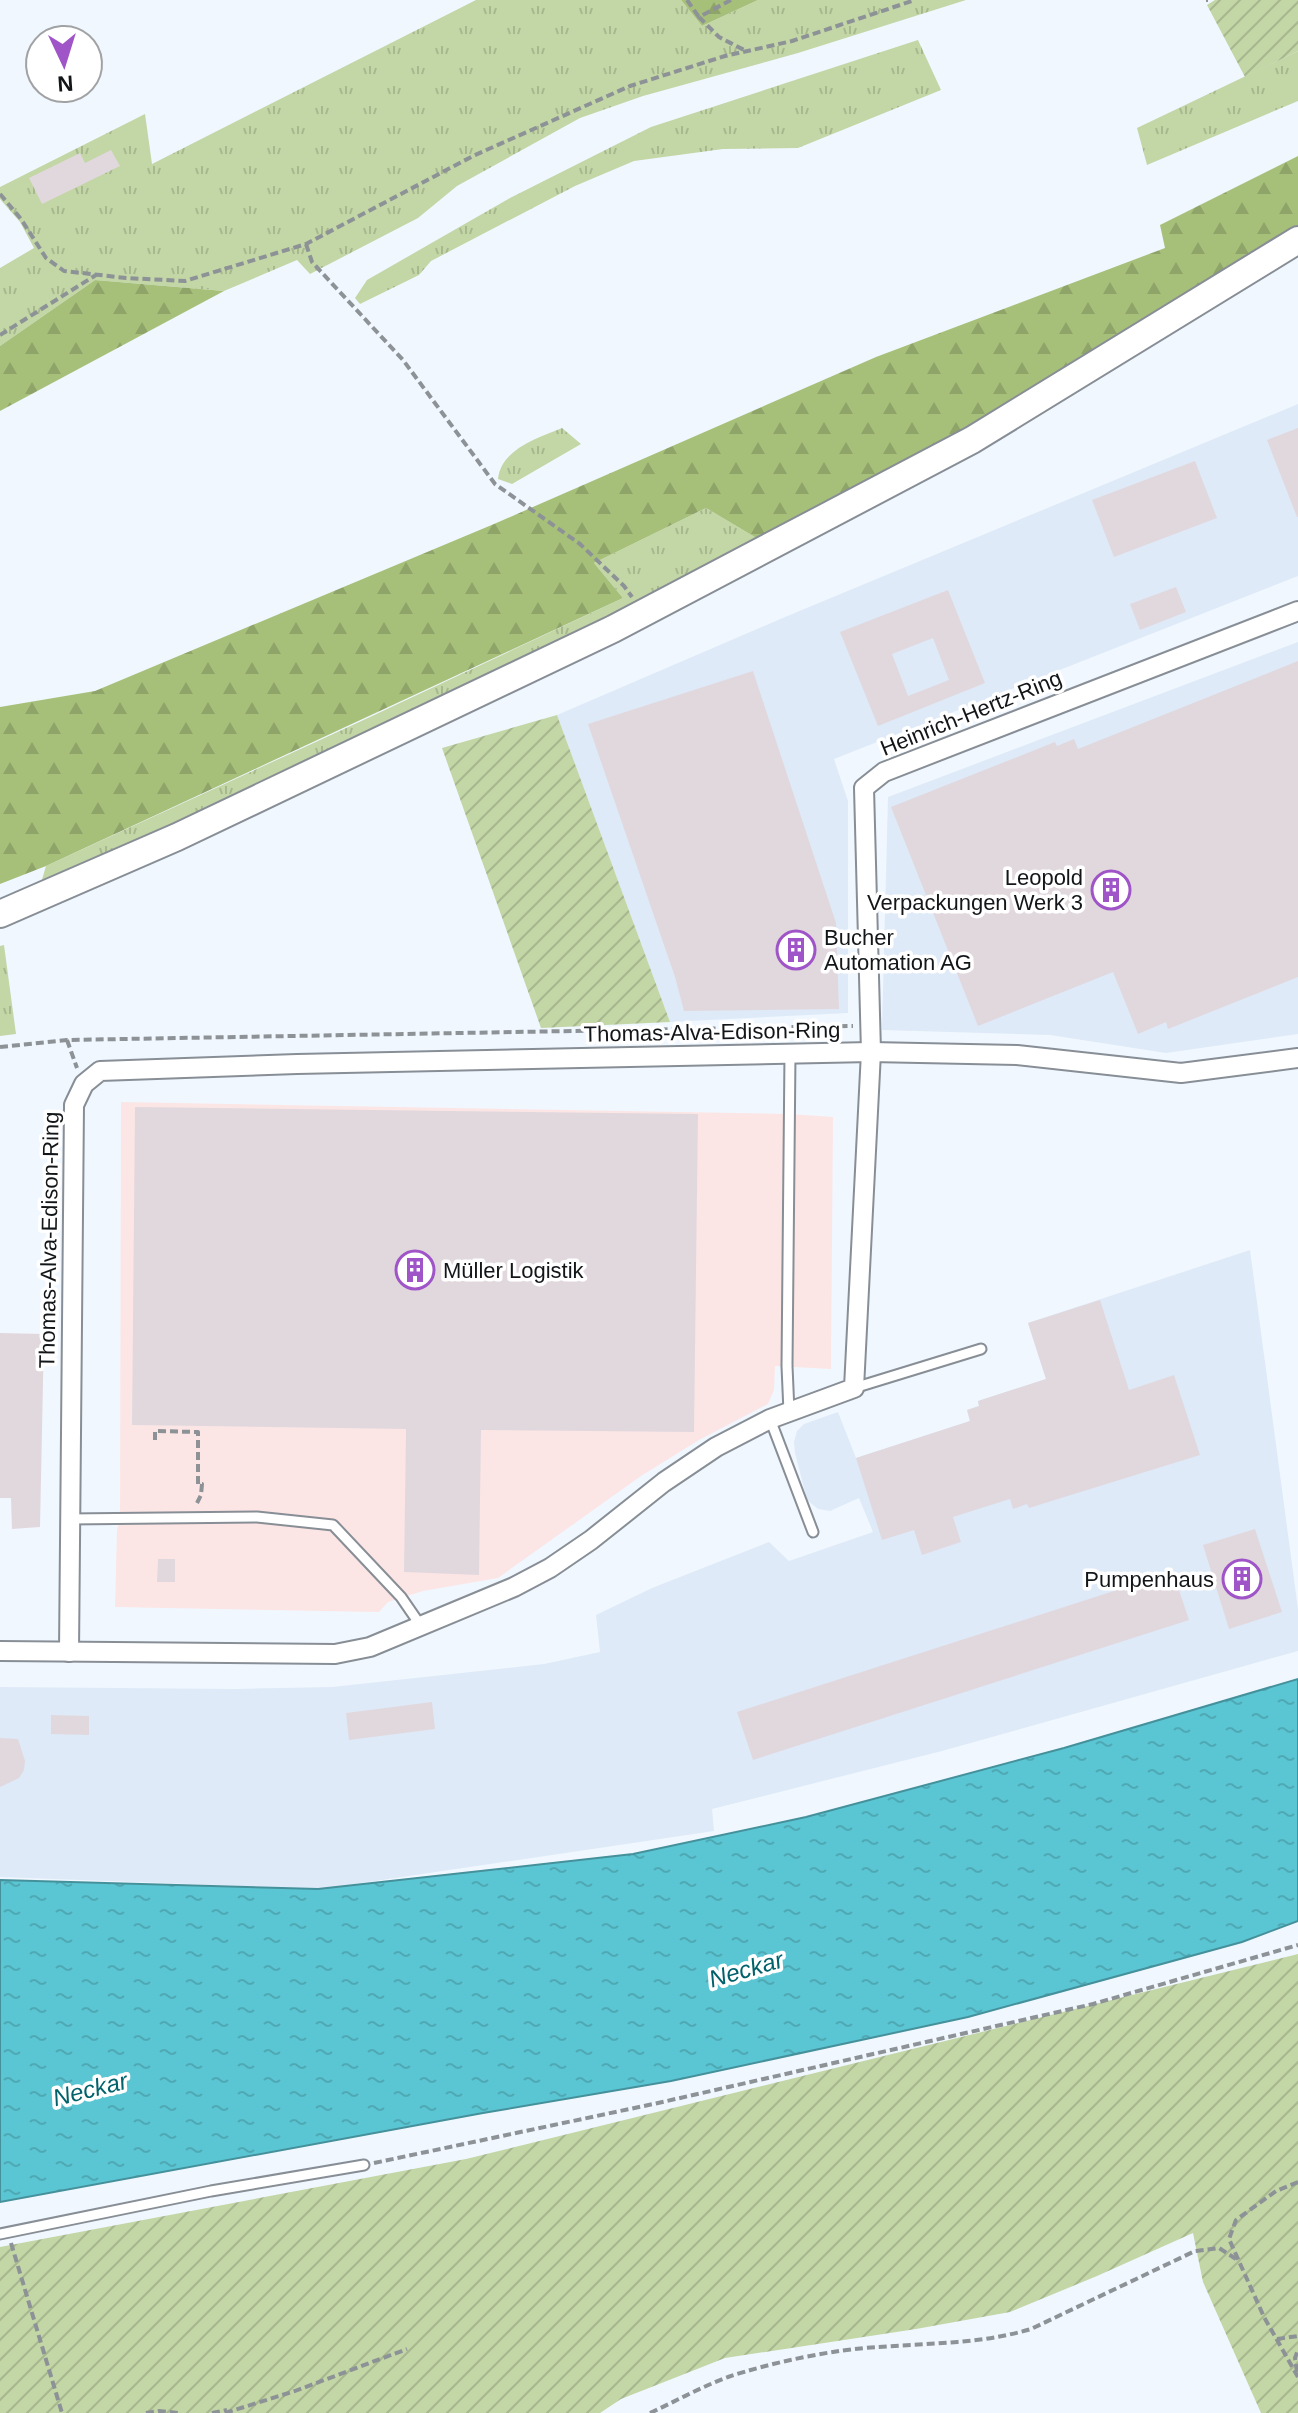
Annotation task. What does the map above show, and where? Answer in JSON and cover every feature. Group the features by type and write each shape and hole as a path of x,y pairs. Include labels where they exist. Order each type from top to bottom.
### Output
{"main road":[{"path":"0,914 177,837 644,612 972,440 1298,240"}],"street":[{"name":"Heinrich-Hertz-Ring","path":"871,1052 864,788 884,772 1298,611"},
{"name":"Thomas-Alva-Edison-Ring","path":"69,1652 74,1105 84,1084 100,1071 871,1052 854,1388"},
{"path":"871,1052 1017,1055 1181,1073 1298,1058"},
{"path":"0,1651 335,1654 370,1647 514,1587 550,1568 716,1447 770,1419 854,1388"}],"lane":[{"path":"789,1412 790,1054"},
{"path":"854,1388 981,1349"},
{"path":"770,1419 813,1532"},
{"path":"69,1519 257,1517 333,1525 401,1597 421,1626"},
{"path":"4,2234 211,2191 364,2165"}],"path":[{"path":"687,0 719,37 747,52"},
{"path":"699,17 731,0"},
{"path":"0,194 21,219 46,258 64,271 185,281 306,244 473,156 630,86 725,56 792,41 915,0"},
{"path":"306,244 312,262 403,360 495,484 580,544 624,586 644,612"},
{"path":"0,335 96,275"},
{"path":"0,1047 67,1040 870,1026"},
{"path":"67,1040 84,1084"},
{"path":"155,1440 155,1431 198,1432 198,1484 202,1484 201,1495 196,1504 187,1510 176,1511 176,1518"},
{"path":"364,2165 658,2103 1093,2004 1298,1945"},
{"path":"1297,2376 1236,2259 1229,2239 1236,2220 1276,2191 1298,2182"},
{"path":"4,2234 62,2413"},
{"path":"650,2413 695,2391 766,2366 843,2351 951,2344 1009,2336 1031,2329 1195,2251 1219,2248 1236,2259"},
{"path":"1276,2339 1298,2336"},
{"path":"212,2413 295,2391 407,2349"},
{"path":"1297,2376 1295,2358 1298,2350"},
{"path":"225,2413 237,2408"},
{"path":"146,2413 179,2413"}],"shaded area":[{"path":"1298,404 1298,576 834,759 848,801 848,1013 670,1022 557,715"},
{"name":"Leopold Verpackungen Werk 3","path":"1298,642 1298,1034 1166,1053 1050,1035 882,1030 888,797"},
{"path":"121,1102 833,1117 831,1369 775,1366 774,1390 768,1404 699,1440 641,1476 498,1578 423,1591 388,1602 379,1612 115,1607 120,1519"},
{"path":"1250,1250 1298,1609 1298,1651 942,1751 712,1809 714,1831 321,1889 0,1877 0,1687 332,1687 544,1664 600,1652 596,1615 652,1588 769,1542 789,1561 873,1532 859,1498 830,1511 818,1509 807,1500 794,1442 797,1431 804,1424 838,1412 856,1458 970,1421 967,1410 979,1406 978,1401 1046,1379 1028,1323"}],"green space":[{"path":"476,0 681,0 702,26 758,0 966,0 798,53 643,96 580,118 457,186 418,218 310,274 297,260 224,291 95,280 0,346 0,268 34,248 20,222 0,199 0,187 145,114 152,164"},
{"path":"681,0 758,0 702,26"},
{"path":"1215,0 1298,0 1298,51 1245,77 1207,5"},
{"path":"918,40 941,90 798,148 723,149 634,161 575,186 431,261 419,275 360,304 355,298 367,280 510,198 651,127"},
{"path":"1298,51 1298,101 1147,165 1137,128"},
{"path":"1298,156 1298,231 969,433 765,543 706,508 594,563 623,598 46,866 0,884 0,707 95,691 494,524 876,357 1165,248 1160,225"},
{"path":"95,280 224,291 0,411 0,346"},
{"path":"562,428 581,444 512,484 498,479 513,452"},
{"path":"706,508 765,543 175,830 41,883 46,866 623,598 594,563"},
{"path":"557,715 670,1022 541,1028 442,748"},
{"path":"4,945 16,1034 0,1036 0,946"},
{"path":"1298,1954 1298,2413 1261,2413 1203,2282 1193,2233 1010,2312 725,2358 621,2399 600,2413 0,2413 0,2247 466,2159"}],"water":[{"name":"Neckar","path":"1298,1679 1298,1921 1242,1942 968,2017 671,2081 0,2202 0,1880 318,1889 633,1854 806,1817 1064,1748"}],"building":[{"path":"111,150 120,166 42,204 29,178 80,153 85,163"},
{"path":"1298,428 1298,517 1297,517 1267,440"},
{"path":"1195,461 1217,518 1114,557 1092,500"},
{"path":"1176,587 1186,612 1140,630 1130,604"},
{"path":"948,590 985,683 878,726 840,632","holes":["933,638 949,680 908,696 892,654"]},
{"name":"Leopold Verpackungen Werk 3","path":"1298,661 1298,977 1168,1029 1166,1022 1138,1034 1113,972 978,1026 891,807 1055,742 1057,746 1074,739 1078,749"},
{"path":"753,671 836,923 839,1009 684,1011 588,724"},
{"name":"Müller Logistik","path":"135,1107 698,1114 694,1432 481,1430 479,1575 404,1572 406,1429 132,1425"},
{"path":"1100,1300 1129,1390 1174,1375 1200,1455 1029,1508 1027,1504 1013,1509 1010,1499 953,1517 961,1542 922,1555 914,1530 882,1540 856,1458 970,1421 967,1410 979,1406 978,1401 1046,1379 1028,1323"},
{"path":"0,1333 44,1334 40,1527 12,1529 11,1498 0,1498"},
{"name":"Pumpenhaus","path":"1255,1529 1282,1612 1229,1629 1203,1545"},
{"path":"158,1559 175,1559 175,1582 157,1582"},
{"path":"1173,1572 1189,1620 753,1760 737,1712"},
{"path":"432,1702 435,1729 349,1740 346,1713"},
{"path":"51,1715 89,1716 89,1735 51,1734"},
{"path":"0,1738 18,1739 25,1761 19,1778 0,1787"}],"place":[{"name":"Leopold Verpackungen Werk 3","path":"1111,890"},
{"name":"Bucher Automation AG","path":"796,950"},
{"name":"Müller Logistik","path":"415,1270"},
{"name":"Pumpenhaus","path":"1242,1579"}]}
